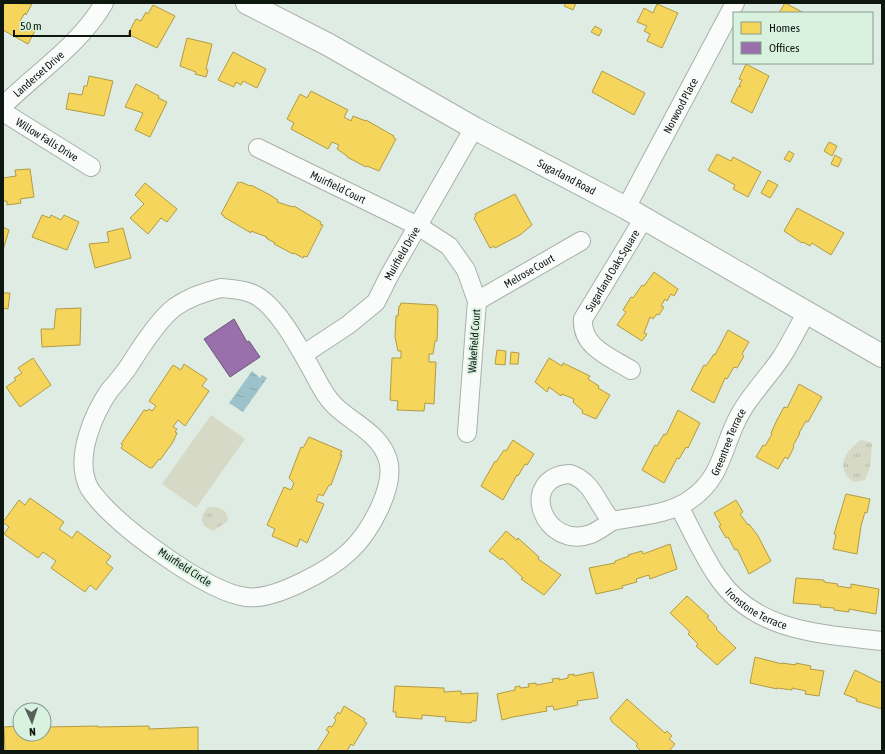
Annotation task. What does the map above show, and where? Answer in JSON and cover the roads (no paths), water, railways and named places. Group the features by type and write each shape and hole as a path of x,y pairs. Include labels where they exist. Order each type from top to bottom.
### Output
{"street":[{"name":"Landerset Drive","path":"3,106 70,46 83,32 104,3"},
{"name":"Sugarland Road","path":"247,3 329,45 474,128 635,213 882,356"},
{"name":"Norwood Place","path":"635,213 735,3"},
{"name":"Willow Falls Drive","path":"3,112 91,167"},
{"name":"Muirfield Drive","path":"304,354 348,325 376,302 474,128"},
{"name":"Muirfield Court","path":"258,148 418,226"},
{"name":"Sugarland Oaks Square","path":"631,370 590,344 584,337 582,320 635,213"},
{"name":"Wakefield Court","path":"418,226 450,246 466,270 477,301 467,433"},
{"name":"Melrose Court","path":"477,301 581,241"},
{"name":"Muirfield Circle","path":"221,288 253,293 269,304 304,354 333,404 370,433 382,446 388,459 390,472 386,491 360,540 348,552 322,570 276,593 248,598 236,595 214,586 188,571 117,520 92,493 86,482 84,467 85,448 88,433 97,412 144,343 172,309 200,293 221,288"},
{"name":"Greentree Terrace","path":"612,522 679,506 699,492 712,478 722,460 728,438 740,414 781,357 806,313"},
{"name":"Ironstone Terrace","path":"679,506 717,576 734,597 748,609 763,618 814,634 882,641"}],"water":[{"path":"252,371 260,378 262,375 267,378 243,412 229,403"}]}
